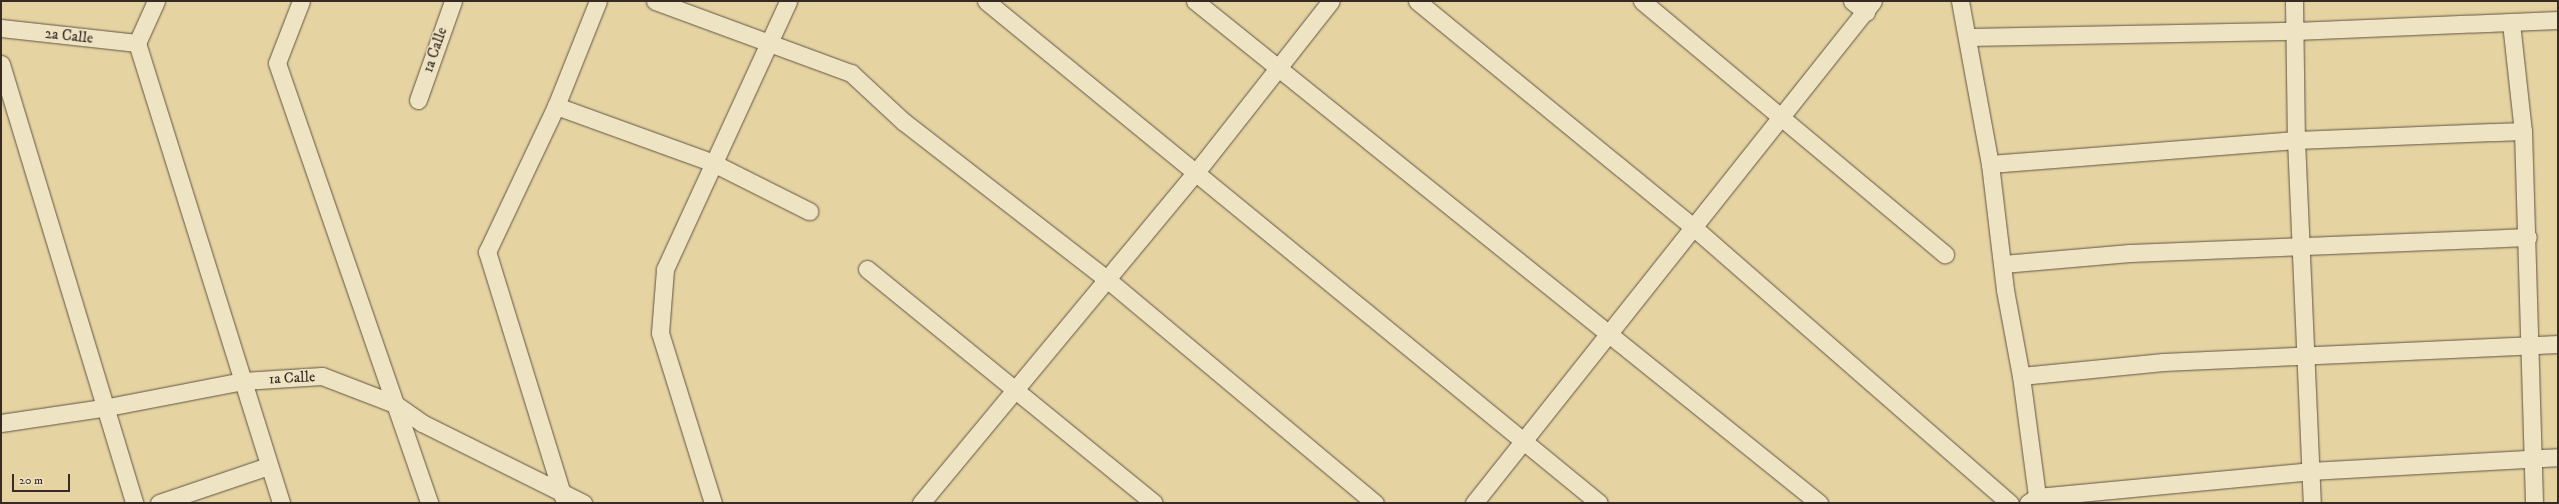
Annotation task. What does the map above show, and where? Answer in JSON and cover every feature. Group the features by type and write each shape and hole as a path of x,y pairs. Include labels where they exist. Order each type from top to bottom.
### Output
{"street":[{"path":"156,1 137,43 280,503"},
{"path":"301,1 277,63 429,503"},
{"name":"1a Calle","path":"418,100 453,1"},
{"path":"563,497 487,252 556,106 598,1"},
{"path":"655,1 768,40 851,73 904,122 1108,280 1376,503"},
{"path":"713,503 660,333 665,268 711,162 768,40 788,1"},
{"path":"986,1 1198,171 1599,503"},
{"path":"1195,1 1608,330 1819,503"},
{"path":"928,500 1198,171 1331,1"},
{"path":"1417,1 1692,226 2010,503"},
{"path":"1642,1 1779,118 1945,254"},
{"path":"1474,503 1608,330 1870,7 1852,1"},
{"path":"1960,1 1969,37 1990,164 2003,264 2021,376 2034,501 2310,471 2558,457"},
{"path":"2294,1 2296,140 2300,248 2307,354 2312,503"},
{"path":"1969,37 2295,31 2558,20"},
{"path":"2511,23 2523,131 2528,238 2534,503"},
{"name":"2a Calle","path":"1,28 137,43"},
{"path":"1,64 134,503"},
{"path":"556,106 711,162 809,211"},
{"path":"1990,164 2296,140 2523,131"},
{"path":"2003,264 2137,253 2300,248 2528,238"},
{"path":"867,270 1154,503"},
{"path":"2021,376 2307,354 2558,344"},
{"name":"1a Calle","path":"1,423 104,408 243,381 322,376 395,404 422,423 563,497 582,503"},
{"path":"159,503 268,466"}]}
